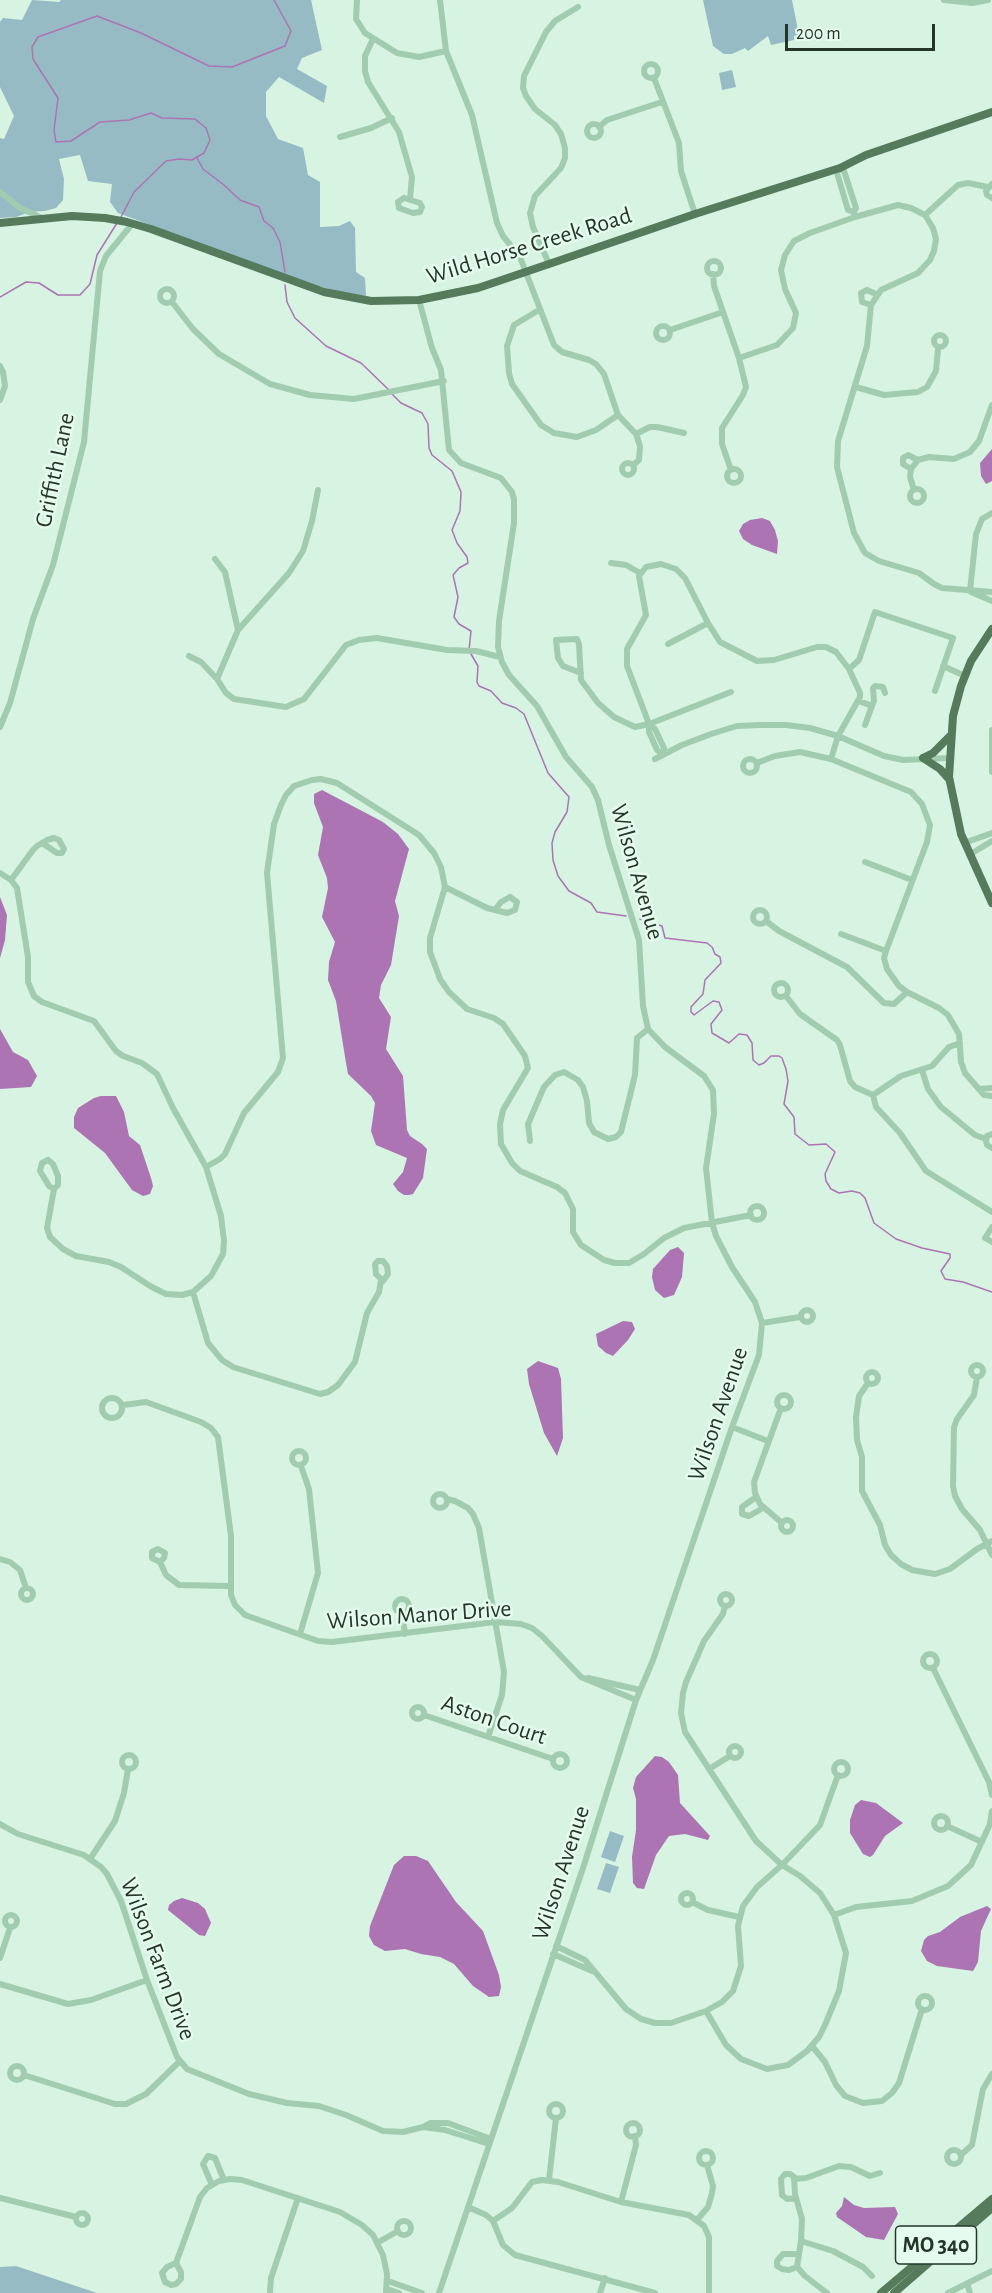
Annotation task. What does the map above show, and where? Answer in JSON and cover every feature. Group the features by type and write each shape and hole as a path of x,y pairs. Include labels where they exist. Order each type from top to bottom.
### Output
{"main road":[{"name":"Wild Horse Creek Road","path":"0,223 72,216 105,218 130,223 324,292 371,301 419,300 478,288 695,214 840,168 866,155 992,112"},
{"path":"992,629 978,649 956,701 950,736 949,779 955,814 964,843 992,903"},
{"path":"949,779 940,769 923,758 950,736"},
{"name":"MO 340","path":"881,2293 992,2199"},
{"name":"MO 340","path":"894,2293 992,2208"}],"street":[{"path":"357,0 356,19 365,33 397,53 419,57 446,51"},
{"path":"440,0 446,51 472,115 502,236 520,257 554,345 567,353 588,360 600,369 618,415 636,434 640,452 639,460 633,465"},
{"path":"944,0 972,3 988,0"},
{"path":"549,264 533,227 530,213 536,196 561,168 565,158 565,148 555,124 535,109 526,96 523,88 524,76 546,32 555,21 578,7"},
{"path":"373,39 365,56 365,71 368,82 399,132 412,177 410,199"},
{"path":"654,78 679,143 681,171 695,214"},
{"path":"599,127 607,120 662,102"},
{"path":"340,137 371,128 392,118"},
{"path":"840,168 837,173 848,210 854,215"},
{"path":"925,215 958,185 968,183 990,185 986,193 992,198"},
{"path":"0,192 20,208 45,219"},
{"path":"740,358 777,345 793,328 796,313 785,289 781,270 788,247 800,237 854,215 898,205 917,210 925,215 931,223 936,239 934,251 927,265 918,273 892,283 876,294 871,305 867,346 838,441 836,458 854,533 860,548 871,558 919,573 934,585 952,590 992,592"},
{"path":"12,223 20,208"},
{"name":"Griffith Lane","path":"0,727 10,703 33,619 53,565 84,442 100,271 106,256 130,223"},
{"path":"713,274 714,286 740,358 746,387 743,395 726,418 721,436 731,470"},
{"path":"871,305 862,302 861,293 867,290 876,294"},
{"path":"189,656 201,662 226,693 234,699 286,707 304,699 342,650 351,642 377,638 447,650 476,651 500,657 499,621 514,523 514,499 512,492 501,478 461,463 452,455 447,441 444,381 419,300"},
{"path":"172,302 193,329 219,354 270,384 310,395 354,399 444,381"},
{"path":"539,310 514,326 507,346 510,379 541,425 554,433 577,437 596,430 618,415"},
{"path":"670,330 723,312"},
{"path":"856,387 884,395 918,392 932,380 936,371 938,349"},
{"path":"0,366 5,386 0,400"},
{"path":"914,490 910,485 911,469 918,460 929,457 954,459 975,448 989,421 992,405"},
{"path":"636,434 650,427 684,433"},
{"path":"984,428 992,431"},
{"path":"911,469 903,464 903,458 908,455 918,460"},
{"path":"217,679 238,630 289,573 303,551 318,490"},
{"path":"970,591 976,534 982,519 992,513"},
{"path":"215,559 225,572 238,630"},
{"path":"611,563 626,565 640,573"},
{"path":"663,755 664,748 655,729 649,724 630,676 627,655 630,643 646,615 640,587 640,573 646,567 661,564 676,569 685,578 708,623 724,646 757,661 774,660 821,646 836,652 849,669 860,693 859,701 838,736 831,759"},
{"path":"970,591 992,601"},
{"path":"849,669 859,660 875,612 953,638 935,691"},
{"path":"668,644 708,623"},
{"path":"581,673 563,666 558,658 556,640 577,639 582,680 598,703 614,717 635,727 649,724 731,692"},
{"name":"Wilson Avenue","path":"439,2293 636,1700 759,1355 762,1323 755,1302 732,1267 712,1223 706,1167 714,1114 713,1090 704,1076 665,1047 648,1029 643,1006 639,940 609,845 598,800 592,787 566,757 537,706 509,675 500,657"},
{"path":"943,666 965,676"},
{"path":"865,725 874,701 873,688 883,687 885,693"},
{"path":"859,701 872,706"},
{"path":"655,759 711,734 737,726 786,725 810,728 838,736 884,756 903,760 950,758"},
{"path":"992,730 992,772"},
{"path":"757,763 775,756 800,752 831,759 911,792 922,804 928,815 929,833 886,951 884,958 886,969 899,986 907,992 948,1015 955,1024 965,1073 984,1095 992,1096"},
{"path":"206,1167 225,1154 244,1113 278,1072 283,1058 278,986 266,885 274,824 286,795 294,786 307,780 321,779 338,783 418,835 434,853 441,867 445,887 430,938 430,952 440,979 449,993 466,1009 494,1018 503,1024 525,1056 528,1068 508,1100 500,1124 501,1144 512,1163 520,1171 557,1186 565,1193 573,1209 571,1227 581,1245 604,1260 629,1263 674,1232 684,1228 751,1215"},
{"path":"964,843 992,833"},
{"path":"969,855 992,841"},
{"path":"11,880 30,853 42,843"},
{"path":"865,862 912,880"},
{"path":"0,873 11,880 17,888 28,957 28,982 33,996 42,1002 94,1021 116,1051 142,1063 156,1074 206,1167 221,1216 223,1254 211,1276 192,1292 182,1295 166,1294 121,1267 109,1262 76,1256 63,1250 50,1237 47,1228 54,1189"},
{"path":"445,887 495,910"},
{"path":"766,921 779,931 847,967 884,1003 894,1004 907,992"},
{"path":"841,934 886,951"},
{"path":"786,996 800,1014 837,1040 850,1081 855,1087 873,1095"},
{"path":"530,1141 528,1124 544,1087 555,1075 564,1072 579,1080 583,1087 589,1123 594,1132 608,1139 616,1137 621,1132 635,1075 637,1038 648,1029"},
{"path":"873,1095 901,1076 932,1066 949,1047 960,1043"},
{"path":"922,1070 928,1089 940,1107 975,1135 986,1139"},
{"path":"980,1089 992,1088"},
{"path":"873,1095 876,1107 900,1133 926,1171 992,1212"},
{"path":"986,1139 992,1134"},
{"path":"986,1139 987,1145 992,1148"},
{"path":"992,1227 985,1238 992,1242"},
{"path":"192,1292 205,1337 212,1350 222,1360 233,1368 320,1394 338,1385 355,1362 367,1313 381,1281"},
{"path":"762,1323 800,1317"},
{"path":"977,1377 974,1395 954,1427 953,1486 962,1509 990,1542 992,1554"},
{"path":"868,1383 859,1396 856,1422 857,1440 862,1457 862,1491 880,1525 885,1545 891,1555 912,1570 935,1574 950,1569 990,1542"},
{"name":"Wilson Manor Drive","path":"123,1405 146,1402 201,1422 211,1428 218,1437 231,1536 229,1586 235,1605 245,1615 318,1641 332,1642 495,1622 520,1624 537,1631 581,1676 594,1684 636,1700"},
{"path":"781,1408 755,1478 756,1497 763,1508 782,1523"},
{"path":"732,1427 768,1441"},
{"path":"300,1634 318,1573 309,1489 302,1466"},
{"path":"756,1497 742,1507 742,1514 749,1516 763,1508"},
{"path":"447,1499 462,1504 477,1521 495,1622 504,1681 502,1695 488,1737"},
{"path":"0,1559 10,1562 20,1570 26,1588"},
{"path":"160,1562 166,1575 178,1585 229,1586"},
{"path":"706,2011 730,2050 741,2059 758,2067 773,2069 788,2065 812,2046 830,2016 845,1965 846,1953 834,1915 815,1888 782,1865 756,1841 685,1732 681,1713 683,1693 704,1641 723,1614 725,1606"},
{"path":"402,1612 405,1634"},
{"path":"933,1668 989,1782 992,1795"},
{"path":"581,1676 640,1690"},
{"name":"Aston Court","path":"424,1715 553,1759"},
{"path":"709,1769 730,1756"},
{"path":"90,1859 115,1821 124,1793 128,1769"},
{"path":"553,1954 592,1971 626,2009 641,2019 654,2023 671,2023 706,2011 728,1997 738,1982 741,1966 739,1917 750,1896 820,1825 838,1775"},
{"path":"834,1915 856,1907 912,1901 948,1886 971,1865 990,1824 992,1811"},
{"name":"Wilson Farm Drive","path":"0,1824 18,1834 59,1846 90,1859 101,1867 118,1893 147,1980 180,2061 195,2073 249,2094 287,2103 319,2106 383,2131 403,2132 430,2123 448,2122 490,2141"},
{"path":"947,1826 982,1842"},
{"path":"693,1902 708,1910 739,1917"},
{"path":"0,1958 10,1928"},
{"path":"556,1946 585,1960 590,1964 592,1971"},
{"path":"0,1984 68,2004 90,2000 147,1980"},
{"path":"812,2046 825,2062 836,2085 845,2096 863,2103 882,2101 899,2083 922,2009"},
{"path":"24,2075 115,2104 126,2104 146,2094 180,2061"},
{"path":"961,2156 972,2145 983,2088 992,2074"},
{"path":"549,2180 556,2118"},
{"path":"621,2202 636,2145 635,2136"},
{"path":"212,2185 203,2163 208,2156 215,2158 224,2180"},
{"path":"697,2220 708,2207 712,2193 707,2165"},
{"path":"794,2179 806,2178 839,2166 851,2167 870,2176 880,2173"},
{"path":"796,2198 784,2198 781,2191 782,2176 788,2173 794,2179 802,2219 797,2266 805,2276 827,2293"},
{"path":"176,2263 197,2202 212,2185 224,2180 242,2180 340,2212 355,2220 373,2235 383,2255 388,2281 387,2291 399,2293"},
{"path":"493,2221 512,2208 532,2182 549,2180 621,2202 678,2212 697,2220 704,2226 711,2244 709,2293"},
{"path":"0,2198 76,2217"},
{"path":"270,2293 271,2278 298,2198"},
{"path":"468,2207 486,2215 493,2221 500,2240 509,2251 515,2254 655,2293"},
{"path":"377,2243 398,2231"},
{"path":"801,2241 833,2250 872,2276"},
{"path":"797,2266 789,2270 782,2269 777,2266 777,2261 783,2253 798,2254"},
{"path":"948,2293 992,2271"},
{"path":"600,2293 604,2278"},
{"path":"388,2281 422,2293"},
{"path":"967,2283 970,2293"}],"shaded area":[{"path":"32,0 59,2 61,0 311,0 322,50 302,58 297,69 327,86 324,103 279,77 266,92 266,116 278,139 303,148 308,175 320,182 320,227 339,226 350,221 355,228 356,272 365,278 366,296 336,291 301,281 118,213 110,202 112,184 88,181 80,155 59,159 64,179 63,200 56,208 29,212 16,217 0,218 0,138 4,139 14,116 0,87 0,22 3,18 22,20"},
{"path":"703,0 792,0 799,35 794,36 794,40 771,45 768,36 748,51 745,48 732,54 724,54 713,46"},
{"path":"732,70 736,87 722,90 719,73"},
{"path":"992,449 992,481 986,484 981,476 980,463"},
{"path":"762,518 770,521 775,530 778,541 777,554 752,545 743,539 739,531 743,524 750,520"},
{"path":"322,790 383,822 398,834 409,849 395,901 399,916 391,965 381,985 379,998 391,1017 386,1049 403,1076 407,1130 410,1136 427,1149 423,1178 413,1194 409,1195 398,1191 393,1184 403,1172 407,1158 376,1145 371,1131 375,1103 371,1096 348,1074 336,1001 328,980 329,962 335,942 322,917 328,888 327,878 318,855 323,827 314,803 314,794"},
{"path":"0,897 7,915 5,940 0,958"},
{"path":"0,1029 13,1052 28,1060 37,1076 31,1087 0,1089"},
{"path":"101,1096 116,1096 124,1112 129,1136 140,1145 151,1178 153,1186 150,1194 143,1196 132,1190 105,1153 74,1128 74,1117 78,1108"},
{"path":"678,1247 684,1253 682,1277 674,1295 664,1298 655,1290 653,1269 670,1250"},
{"path":"623,1321 632,1322 635,1329 613,1356 598,1346 596,1334"},
{"path":"538,1361 558,1368 561,1379 563,1438 557,1456 544,1433 529,1384 527,1369"},
{"path":"655,1756 662,1757 669,1762 678,1775 680,1803 710,1836 708,1840 685,1834 669,1836 656,1855 644,1889 637,1888 633,1883 632,1857 636,1830 636,1799 633,1788 636,1777"},
{"path":"861,1800 876,1803 903,1823 885,1836 870,1857 863,1854 850,1833 850,1820 855,1805"},
{"path":"610,1831 624,1836 615,1862 601,1857"},
{"path":"404,1856 416,1856 428,1861 456,1902 483,1931 499,1975 501,1987 499,1996 489,1997 473,1986 454,1964 440,1957 405,1949 385,1951 374,1945 369,1936 370,1926 394,1865"},
{"path":"606,1863 619,1867 610,1893 597,1889"},
{"path":"182,1898 198,1903 205,1909 211,1923 205,1936 199,1935 168,1910 169,1905"},
{"path":"987,1906 991,1909 981,1931 978,1962 973,1971 937,1966 927,1961 921,1951 924,1940 928,1936 940,1932 960,1917"},
{"path":"844,2197 854,2205 864,2208 895,2207 898,2214 884,2240 866,2237 837,2217 836,2213 842,2206"},
{"path":"16,2266 97,2293 0,2293 0,2267"}],"waterway":[{"path":"121,217 134,192 166,161 192,160 204,153 210,140 206,128 195,119 162,118 151,113 129,120 100,122 71,141 56,142 54,130 58,98 33,59 32,47 38,37 97,16 141,33 209,66 232,67 285,46 291,31 274,0"},
{"path":"197,158 203,169 240,200 259,207 264,221 273,228 280,242 285,272"},
{"path":"0,297 26,282 39,283 58,295 80,295 90,284 97,255 117,223"},
{"path":"285,285 287,302 295,318 326,346 361,363 389,390"},
{"path":"392,394 401,403 422,413 428,424 429,448 432,455 452,471 461,492 460,511 452,530 468,563 453,575 458,597 454,617 459,624 471,631 469,650"},
{"path":"471,654 478,666 479,686 491,691 502,703 524,714 548,773 569,797 567,812 555,832 552,843 553,860 558,876 569,891 591,903 597,912 626,916"},
{"path":"640,919 662,926 665,938 707,943 720,957 721,963 705,980 703,994 691,1007 691,1012 694,1015 713,1001 719,1002 722,1010 711,1024 712,1033 729,1043 739,1034 747,1035 752,1043 753,1060 759,1065 771,1056 782,1058 788,1081 784,1104 794,1117 795,1134 809,1145 826,1144 835,1152 825,1174 831,1189 839,1193 852,1191 860,1193 865,1198 874,1223 896,1239 950,1254 950,1258 941,1271 945,1279 963,1282 992,1292"}]}
